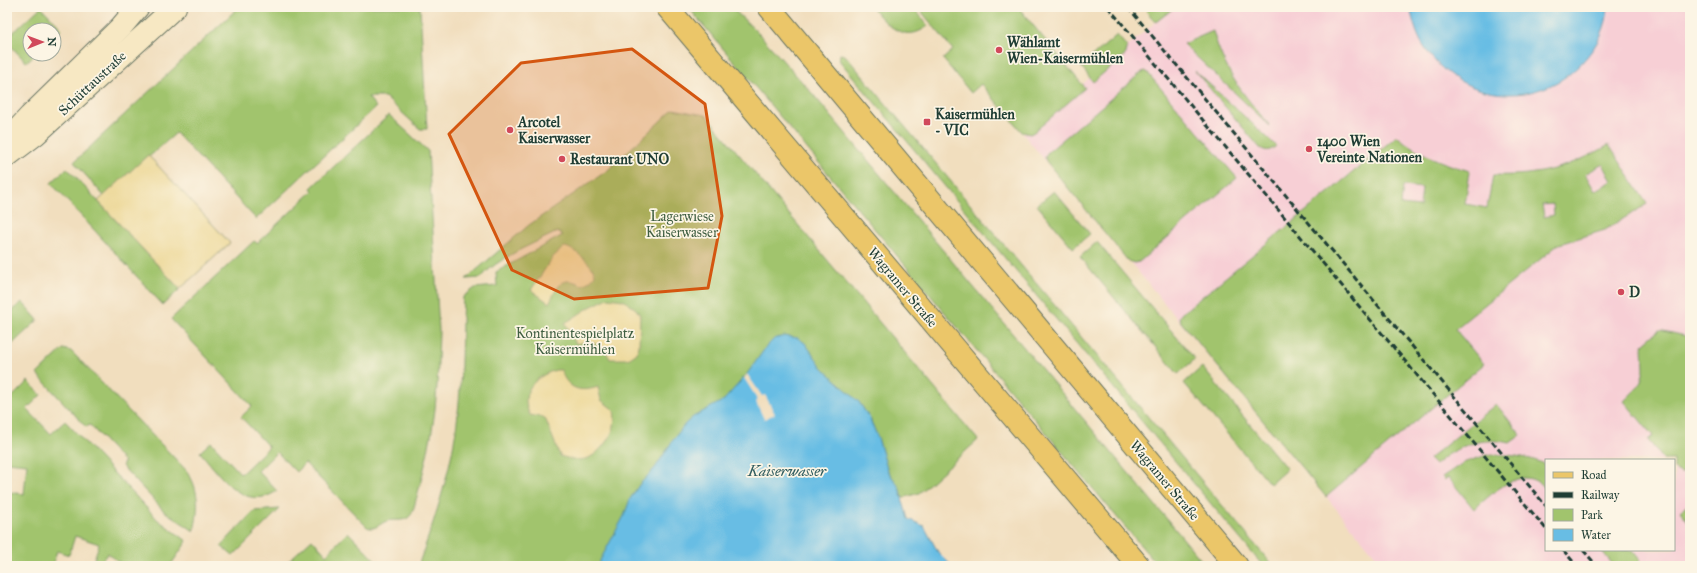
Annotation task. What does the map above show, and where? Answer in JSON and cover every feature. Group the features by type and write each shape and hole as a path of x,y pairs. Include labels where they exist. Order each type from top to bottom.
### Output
{"main road":[{"name":"Wagramer Straße","path":"667,7 1139,566"},
{"name":"Wagramer Straße","path":"769,7 1237,566"}],"street":[{"path":"146,32 156,7"},
{"name":"Schüttaustraße","path":"7,156 36,134 175,7"},
{"name":"Schüttaustraße","path":"7,141 134,10"}],"highlighted area":[{"path":"632,49 705,104 722,216 708,288 574,299 512,270 449,134 521,63"}],"shaded area":[{"path":"1150,7 1690,7 1690,566 1384,566 1023,134 1156,22 1146,11"}],"green space":[{"path":"41,7 55,22 25,22"},
{"path":"239,7 420,7 427,129 420,129 385,97 368,97 376,107 256,219 176,133 150,156 148,155 104,196 74,162"},
{"path":"688,7 731,7 760,35 811,92 1206,566 1158,566"},
{"path":"872,7 916,7 915,9 928,26 920,31 904,33 890,26"},
{"name":"Wählamt Wien-Kaisermühlen","path":"926,7 1018,7 1085,88 1034,132 1030,134 1022,132 981,84 971,93 943,59 953,50 921,11"},
{"path":"1151,7 1175,7 1156,22 1146,11"},
{"path":"22,24 22,58 7,42 7,38"},
{"path":"1213,31 1229,71 1243,93 1270,126 1183,44"},
{"path":"1117,35 1127,47 1126,54 1093,82 1081,66"},
{"path":"840,54 845,55 1273,566 1263,566 839,60"},
{"path":"1146,71 1237,178 1139,262 1134,263 1128,261 1046,161 1045,157 1047,153 1142,72"},
{"path":"1195,71 1276,146 1268,150 1260,148"},
{"path":"673,109 706,115 978,440 919,493 902,498 899,487 888,471 878,438 870,419 859,402 629,566 418,566 443,490 456,432 460,384 463,297 475,288 497,286 496,272 563,235 557,232 516,252 496,264 481,278 466,279 529,225 608,170"},
{"path":"389,115 428,151 439,330 437,379 435,409 431,435 413,511 407,519 387,521 370,528 367,527 305,463 296,472 277,452 258,471 277,491 265,497 253,497 243,494 224,480 200,452 211,442 241,474 269,447 241,417 252,406 171,319 254,241 257,243 313,191 311,188"},
{"path":"1397,136 1432,158 1470,171 1465,204 1487,208 1493,175 1525,174 1554,169 1595,153 1609,145 1647,204 1605,230 1559,244 1455,329 1484,364 1326,497 1181,322 1179,318 1181,314","holes":["1603,164 1612,181 1595,191 1585,174","1403,186 1422,188 1420,207 1401,205","1553,204 1554,215 1544,217 1542,205"]},
{"path":"67,168 180,289 163,305 51,183"},
{"path":"1054,191 1090,234 1073,248 1037,205"},
{"path":"1097,242 1195,359 1178,374 1080,257"},
{"path":"22,302 38,320 7,349 7,316"},
{"path":"1659,330 1690,337 1690,472 1681,473 1675,470 1675,459 1663,459 1648,440 1653,436 1624,401 1640,385 1644,370 1643,344"},
{"path":"63,349 71,351 186,470 194,484 197,499 197,515 194,531 164,511 122,466 124,462 90,425 86,427 37,374"},
{"path":"1202,367 1287,469 1270,484 1184,383"},
{"path":"28,381 41,395 27,409 51,434 65,421 158,520 187,541 170,566 120,566 121,564 108,553 99,564 102,566 96,566 93,563 99,544 75,536 69,555 57,551 52,566 7,566 7,492 24,494 27,464 7,462 7,402"},
{"path":"1496,404 1521,435 1510,443 1489,441 1470,444 1443,458 1435,465 1429,459"},
{"path":"1487,455 1517,456 1531,459 1545,464 1545,487 1536,481 1528,478 1511,481 1474,509 1448,477 1445,480 1442,477 1463,463"},
{"path":"1690,503 1690,524 1680,511"},
{"path":"280,509 233,556 221,546 254,511"},
{"path":"348,532 381,566 283,566 312,539 326,555"},
{"path":"1602,551 1633,551 1645,566 1614,566"}],"sand":[{"path":"148,155 230,243 180,289 98,201"},
{"path":"564,247 578,253 588,262 595,275 590,281 582,285 569,281 561,284 549,303 531,290 553,257"},
{"path":"608,298 623,300 636,309 640,315 639,346 637,353 630,358 610,359 604,350 596,344 576,344 565,323 590,307"},
{"path":"556,370 561,370 567,382 575,388 585,390 598,387 601,400 614,410 615,419 611,435 596,453 586,459 581,460 560,456 545,418 530,415 527,407 527,393 531,386 541,376"}],"water":[{"path":"1410,7 1608,7 1604,28 1598,41 1585,59 1567,75 1547,87 1526,93 1504,94 1482,90 1461,81 1442,68 1426,50 1420,40"},
{"name":"Kaiserwasser","path":"784,336 798,338 805,343 822,367 859,402 870,419 878,438 888,471 899,487 908,519 924,526 938,552 952,566 597,566 624,516 630,499 639,485 655,468 685,424 693,417 724,400 747,374 766,347 774,339"}],"pier":[{"path":"747,374 762,396 765,395 775,414 764,419 756,402 758,400 744,378"}],"railway":[{"path":"1108,7 1545,528"},
{"path":"1128,7 1545,505"},
{"path":"1564,551 1577,566"},
{"path":"1584,551 1597,566"}],"place":[{"name":"Wählamt Wien-Kaisermühlen","path":"999,50"},
{"name":"Kaisermühlen - VIC","path":"927,122"},
{"name":"Arcotel Kaiserwasser","path":"510,130"},
{"name":"1400 Wien Vereinte Nationen","path":"1309,149"},
{"name":"Restaurant UNO","path":"562,159"},
{"name":"D","path":"1621,292"}],"park label":[{"name":"Lagerwiese Kaiserwasser","path":"682,224"},
{"name":"Kontinentespielplatz Kaisermühlen","path":"575,342"}]}
